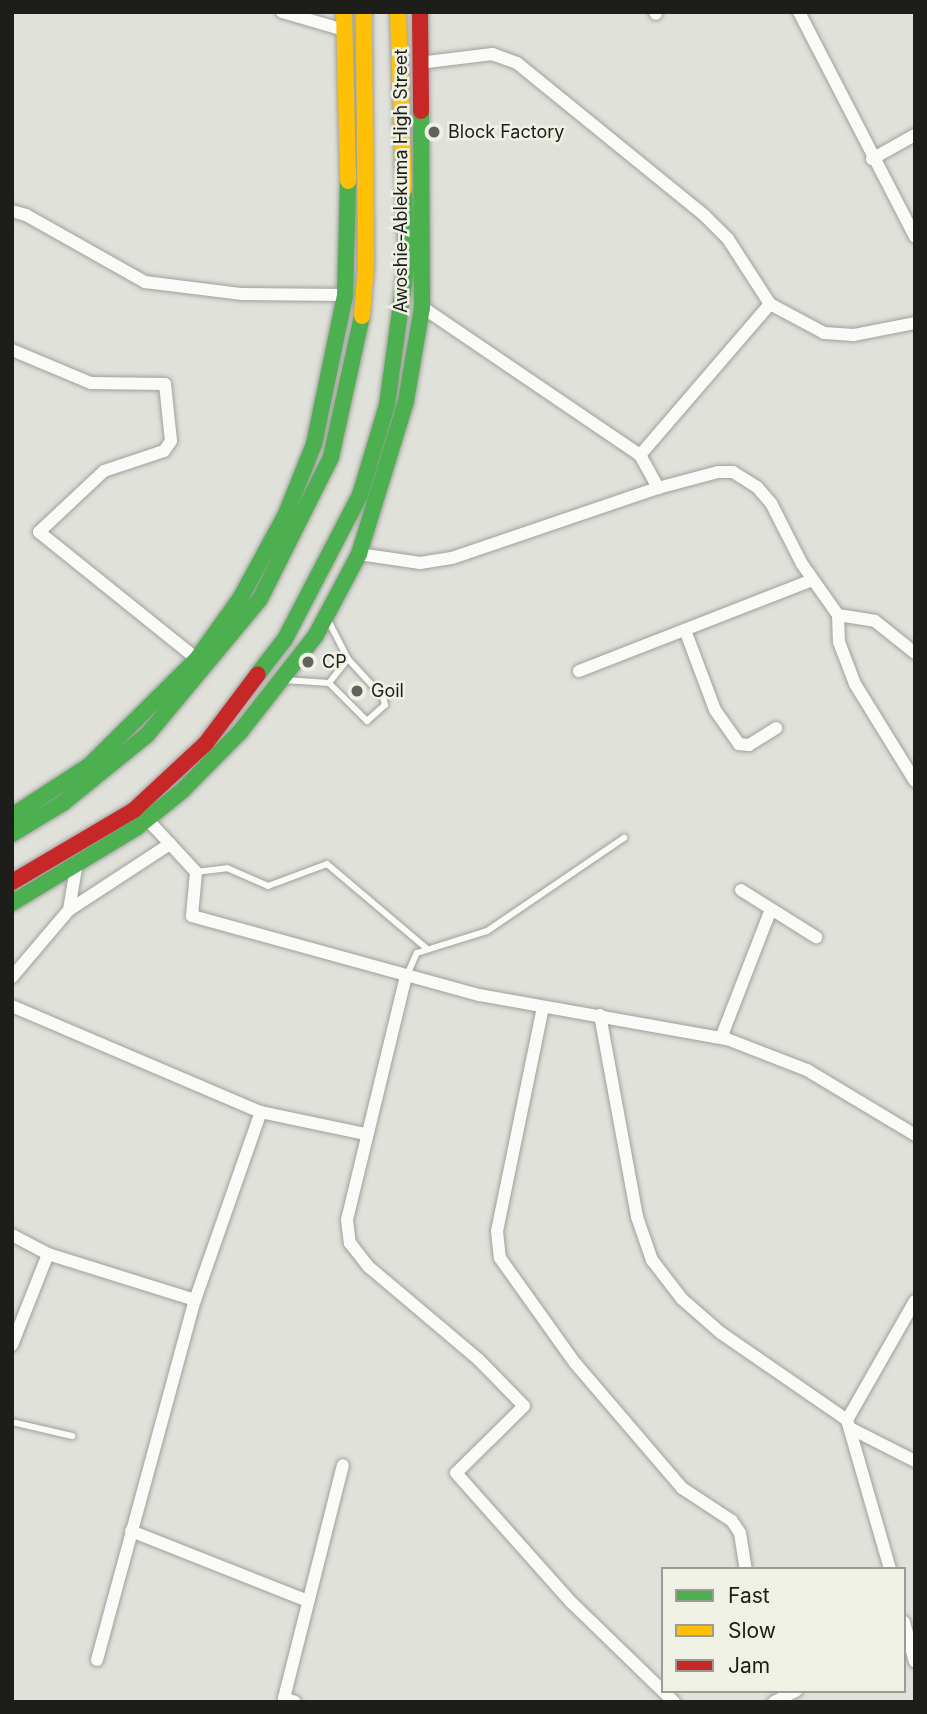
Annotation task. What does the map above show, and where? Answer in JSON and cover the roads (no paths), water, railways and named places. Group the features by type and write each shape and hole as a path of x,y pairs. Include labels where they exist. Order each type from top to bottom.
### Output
{"street":[{"path":"282,12 344,30"},
{"path":"12,816 90,765 197,659 242,597 286,514 310,456 345,295 349,230 344,12"},
{"name":"Awoshie-Ablekuma High Street","path":"12,834 63,803 147,735 207,668 260,599 331,457 361,331 366,265 364,12"},
{"name":"Awoshie-Ablekuma High Street","path":"12,882 134,810 206,743 285,639 330,559 360,495 387,405 407,260 398,12"},
{"name":"Awoshie-Ablekuma High Street","path":"12,902 76,868 147,819 240,733 326,616 359,554 403,412 422,307 420,12"},
{"path":"799,12 872,159 915,237"},
{"path":"419,64 492,54 517,64 705,216 728,239 770,304 824,333 855,335 915,323"},
{"path":"872,159 915,135"},
{"path":"405,165 423,164"},
{"path":"12,211 26,215 145,282 242,294 345,295"},
{"path":"640,455 770,304"},
{"path":"422,307 640,455 657,488"},
{"path":"12,349 91,383 165,384 171,441 164,451 104,471 39,533 197,659"},
{"path":"359,554 420,563 452,558 657,488 718,472 743,477 771,503 813,580 838,615 839,642 855,684 915,781"},
{"path":"579,671 813,580"},
{"path":"838,615 875,621 915,653"},
{"path":"685,630 715,710 739,744 749,745 776,728"},
{"path":"147,819 196,872 192,916 406,976 543,1007 721,1038 807,1070 915,1135"},
{"path":"12,977 69,910 170,844"},
{"path":"69,910 76,868"},
{"path":"741,890 816,937"},
{"path":"721,1038 771,909"},
{"path":"406,976 365,1134 347,1220 355,1252 524,1406 456,1473 571,1602 661,1689"},
{"path":"12,1006 261,1112 365,1134"},
{"path":"543,1007 497,1231 500,1258 575,1363 682,1488 732,1521 740,1533 746,1567"},
{"path":"600,1015 637,1217 652,1259 682,1299 712,1325 849,1424 915,1461"},
{"path":"97,1660 195,1300 261,1112"},
{"path":"12,1235 48,1254 195,1300"},
{"path":"12,1345 48,1254"},
{"path":"889,1567 849,1424 915,1301"},
{"path":"288,1701 308,1601 343,1465"},
{"path":"131,1531 308,1601"},
{"path":"906,1629 915,1662"},
{"path":"774,1702 792,1693"}],"lane":[{"path":"282,679 329,683 367,721 384,705 383,697 348,659 326,616"},
{"path":"329,683 348,659"},
{"path":"406,976 417,953 426,948 464,942 487,931 624,838"},
{"path":"196,872 227,869 268,886 327,864 340,870 426,948"},
{"path":"12,1422 72,1436"}],"place":[{"name":"Block Factory","path":"434,132"},
{"name":"CP","path":"308,662"},
{"name":"Goil","path":"357,691"}]}
